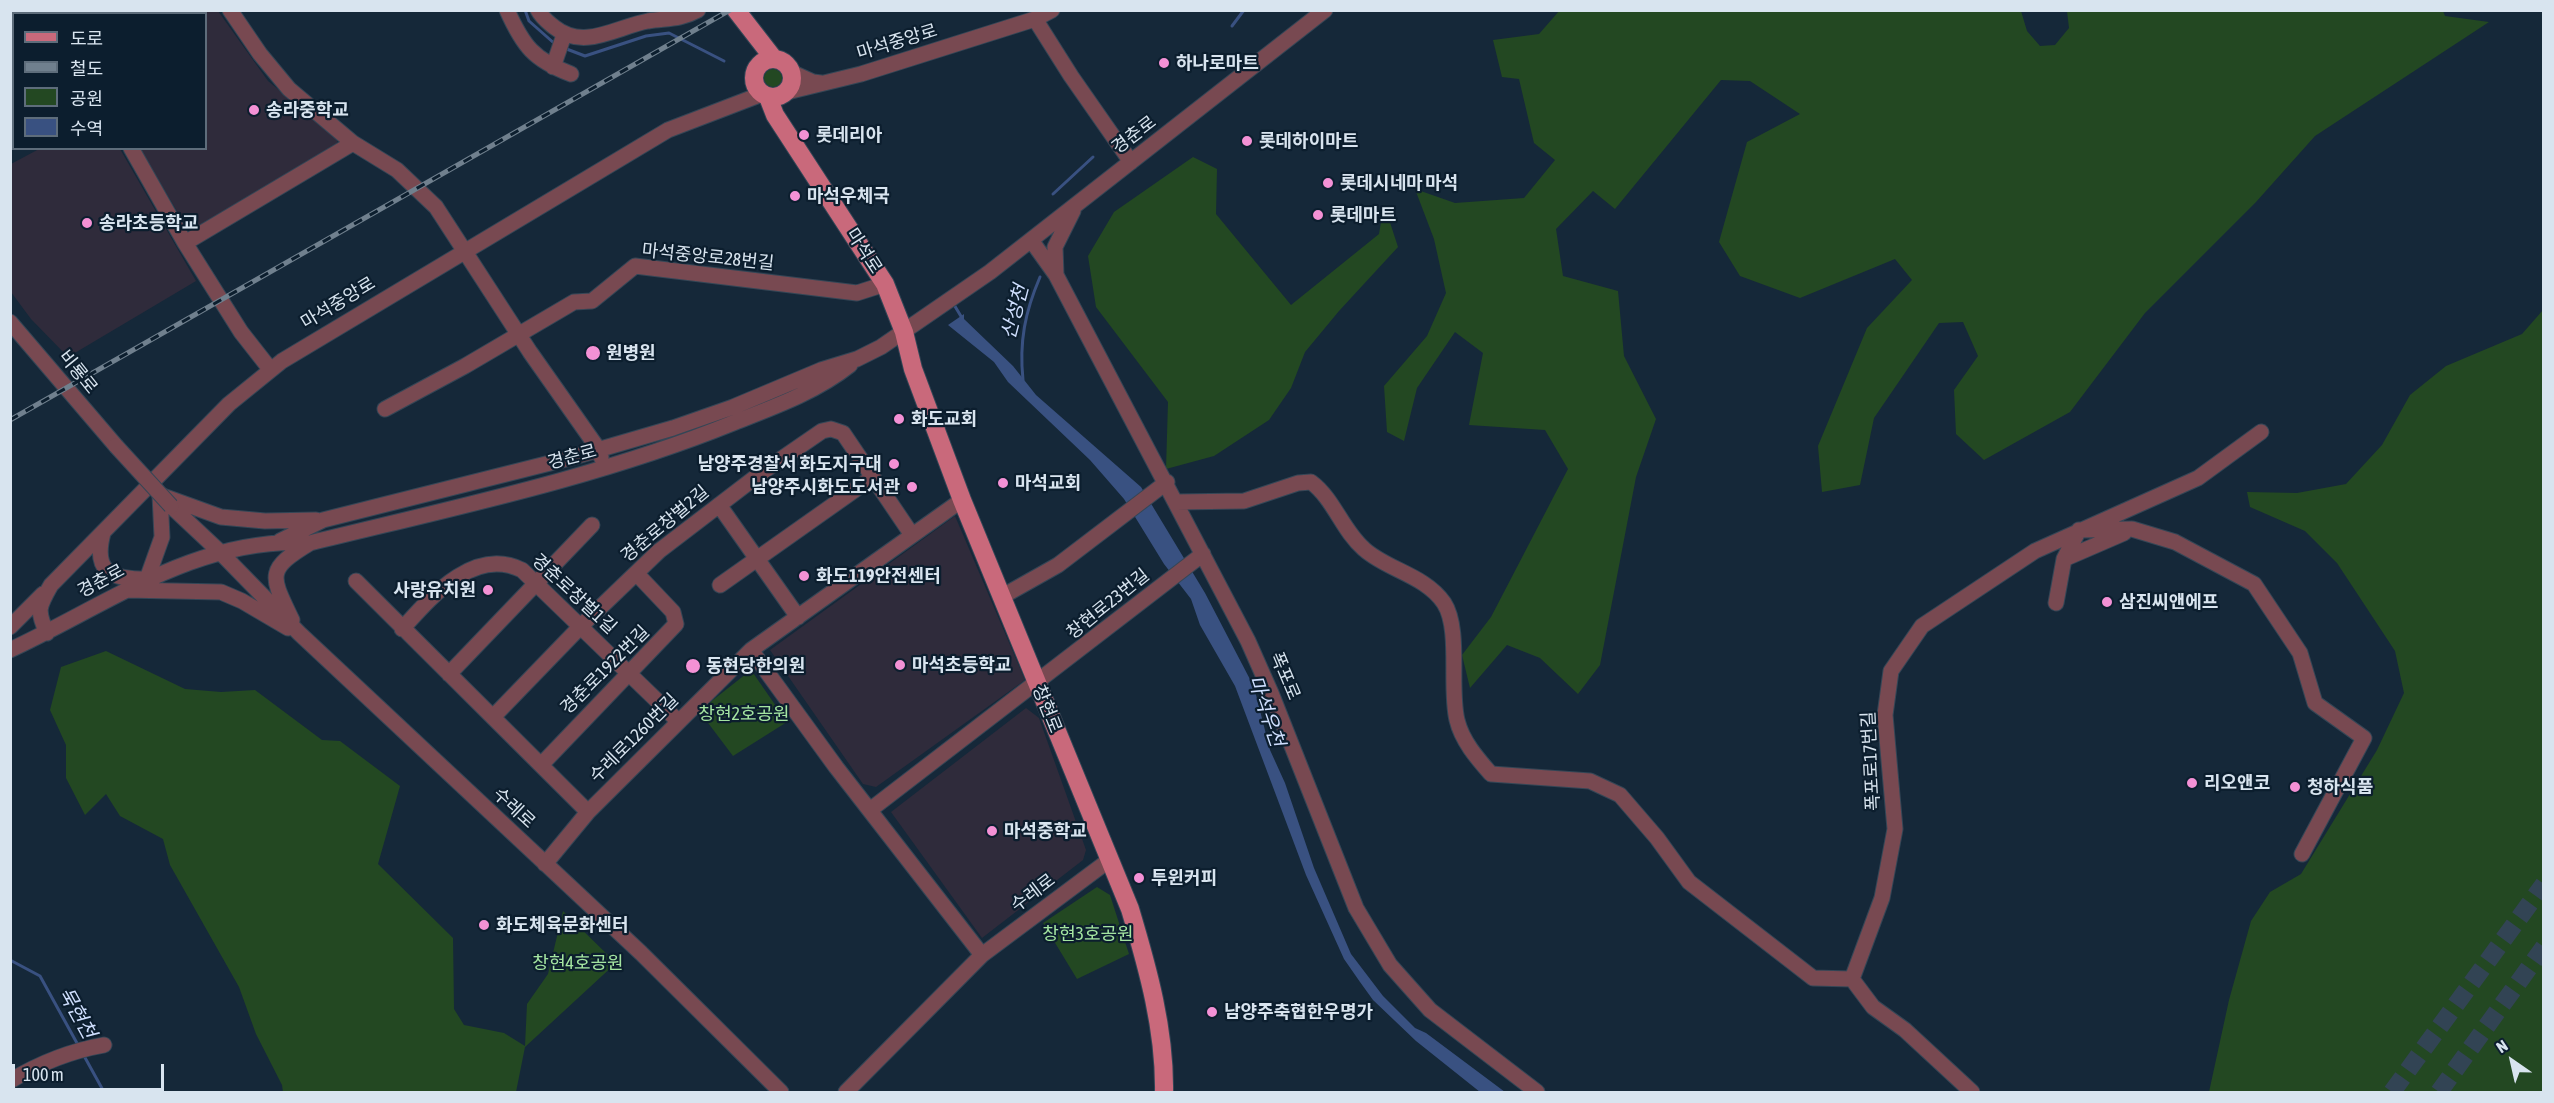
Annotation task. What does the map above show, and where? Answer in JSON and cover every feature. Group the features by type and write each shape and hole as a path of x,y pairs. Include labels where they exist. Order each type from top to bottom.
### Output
{"main road":[{"path":"736,10 774,58 785,62 792,72 792,82 787,92 781,96 760,86 763,61 774,58"},
{"name":"마석로","path":"749,29 760,86 775,115 885,285 904,332"},
{"name":"창현로","path":"904,332 913,369 962,500 1003,596 1108,861 1130,909 1149,973 1159,1024 1164,1092"}],"street":[{"path":"230,10 260,54 289,88 353,143 397,170 436,207 519,335 599,450 604,469"},
{"path":"507,10 531,52 554,62 571,74"},
{"path":"538,10 563,38 587,39 648,21 674,21 698,10"},
{"name":"마석중앙로","path":"787,92 824,84 1035,19 1052,10"},
{"name":"경춘로","path":"10,658 47,633 123,590 220,552 280,541 310,543 604,469 681,444 827,383 857,359 904,332 966,289 1325,10"},
{"path":"1035,19 1071,76 1131,162"},
{"path":"554,62 563,38"},
{"path":"792,72 813,82 824,84"},
{"name":"마석중앙로","path":"47,633 39,616 41,603 51,585 229,404 270,369 335,327 668,130 743,101 760,86"},
{"path":"185,243 353,143"},
{"path":"131,150 185,243 241,332 270,369"},
{"path":"1056,275 1055,247 1076,205"},
{"name":"폭포로","path":"1031,240 1056,275 1167,482 1197,557 1271,693 1356,908 1390,966 1430,1010 1537,1092"},
{"name":"마석중앙로28번길","path":"385,409 574,302 592,301 635,266 857,292 885,285"},
{"name":"비룡로","path":"10,322 116,447 160,495 220,552"},
{"name":"경춘로","path":"280,541 324,520 599,450 734,407 821,370 857,359"},
{"name":"경춘로창벌2길","path":"493,717 636,573 719,505 804,442 831,429 843,434 912,535"},
{"name":"폭포로17번길","path":"1852,979 1882,898 1895,829 1885,715 1891,671 1922,626 2035,551 2199,478 2261,432"},
{"path":"720,585 873,477"},
{"path":"1003,596 1058,565 1167,482"},
{"path":"1176,502 1244,501 1299,483 1311,482 1321,489 1346,530 1366,551 1424,584 1444,603 1452,626 1452,663 1457,720 1469,748 1491,774 1590,781 1620,795 1657,838 1689,882 1813,978 1852,979 1873,1007 1905,1030 1972,1092"},
{"path":"104,533 99,561 111,573 131,579 147,579 162,537 159,517 160,495 207,512 241,519 324,520"},
{"name":"수레로1260번길","path":"545,864 588,812 751,650 962,500"},
{"path":"719,505 798,617"},
{"path":"449,674 592,525"},
{"path":"2064,559 2132,529"},
{"path":"2056,603 2064,559 2079,530 2132,529 2175,542 2254,584 2300,653 2315,703 2364,738 2302,854"},
{"path":"298,633 276,580 278,566 310,543"},
{"name":"수레로","path":"220,552 298,633 641,953 781,1092"},
{"name":"창현로23번길","path":"870,810 1197,557"},
{"name":"경춘로창벌1길","path":"402,628 446,586 483,565 512,565 522,570 678,721"},
{"name":"경춘로1922번길","path":"541,765 676,624 673,612 636,573"},
{"path":"356,581 588,812"},
{"path":"10,627 51,585"},
{"path":"123,590 221,592 298,633"},
{"name":"경춘로","path":"10,650 47,633"},
{"path":"751,650 836,767 982,955"},
{"name":"수레로","path":"846,1092 982,955 1108,861"},
{"path":"10,1081 34,1067 72,1052 102,1045"}],"shaded area":[{"name":"송라중학교","path":"218,11 268,81 338,139 336,147 190,233 141,150 207,150 207,12 185,12"},
{"name":"송라초등학교","path":"37,150 121,150 196,281 68,357 31,319 11,292 11,164"},
{"name":"마석초등학교","path":"955,516 1025,680 876,787 863,784 770,650"},
{"name":"마석중학교","path":"1026,708 1039,718 1086,850 1083,860 982,938 891,812"}],"green space":[{"path":"1560,10 2021,11 2027,31 2040,46 2055,45 2069,28 2067,11 2443,11 2445,16 2489,22 2315,136 2256,202 2145,313 2070,412 1984,460 1956,434 1954,390 1978,356 1963,322 1939,323 1874,418 1860,485 1822,492 1818,446 1867,328 1912,280 1895,259 1800,298 1740,276 1719,242 1747,142 1800,114 1750,81 1721,80 1615,209 1593,191 1556,229 1563,276 1618,291 1624,356 1656,419 1636,477 1600,665 1578,694 1540,658 1507,645 1470,688 1462,655 1491,617 1568,469 1545,430 1469,425 1483,353 1455,332 1417,388 1404,441 1387,432 1384,386 1427,336 1446,293 1434,239 1415,189 1455,203 1524,198 1555,160 1534,143 1519,79 1502,77 1493,40 1539,34"},
{"path":"773,69 779,72 782,78 779,84 773,87 767,84 764,78 767,72"},
{"path":"1193,157 1217,169 1216,214 1291,305 1379,234 1384,204 1398,247 1305,352 1291,388 1269,420 1214,456 1166,469 1168,402 1096,307 1088,256 1114,212"},
{"path":"2543,310 2543,1092 2209,1092 2229,1000 2251,921 2270,892 2301,874 2377,750 2404,693 2395,651 2337,563 2305,531 2250,507 2247,492 2297,493 2346,484 2382,445 2410,395 2446,366 2522,334"},
{"name":"창현4호공원","path":"106,651 185,689 221,692 255,690 322,740 340,741 400,786 378,864 453,938 454,1009 464,1025 504,1033 525,1046 527,1004 548,974 563,911 616,963 525,1047 516,1092 283,1092 282,1085 256,1034 239,987 170,865 163,839 120,816 106,794 85,815 66,778 66,745 50,710 61,667"},
{"name":"창현2호공원","path":"751,670 787,722 733,756 699,711"},
{"name":"창현3호공원","path":"1097,887 1110,895 1129,954 1077,979 1043,923"}],"water":[{"path":"964,314 964,319 1013,366 1036,395 1141,487 1205,593 1254,687 1270,750 1285,783 1314,868 1351,954 1383,996 1415,1028 1426,1033 1505,1092 1480,1092 1416,1041 1373,1000 1344,959 1306,875 1235,686 1200,625 1191,599 1164,564 1124,499 1090,460 1008,382 994,362 948,325"}],"waterway":[{"name":"마석우천","path":"525,10 529,21 555,44"},
{"name":"산성천","path":"1232,26 1244,10"},
{"name":"마석우천","path":"564,48 585,56 646,36 669,33 724,61"},
{"name":"산성천","path":"1053,194 1093,157"},
{"name":"산성천","path":"1023,380 1024,327 1040,277"},
{"name":"마석우천","path":"953,303 962,318"},
{"name":"묵현천","path":"10,960 40,976 78,1045"},
{"name":"묵현천","path":"83,1054 104,1092"}],"tunnel":[{"path":"2392,1092 2544,884"},
{"path":"2439,1092 2544,947"}],"railway":[{"path":"10,420 730,10"}],"place":[{"name":"하나로마트","path":"1164,63"},
{"name":"송라중학교","path":"254,110"},
{"name":"롯데리아","path":"804,135"},
{"name":"롯데하이마트","path":"1247,141"},
{"name":"롯데시네마 마석","path":"1328,183"},
{"name":"마석우체국","path":"795,196"},
{"name":"롯데마트","path":"1318,215"},
{"name":"송라초등학교","path":"87,223"},
{"name":"원병원","path":"593,353"},
{"name":"화도교회","path":"899,419"},
{"name":"남양주경찰서 화도지구대","path":"894,464"},
{"name":"마석교회","path":"1003,483"},
{"name":"남양주시화도도서관","path":"912,487"},
{"name":"화도119안전센터","path":"804,576"},
{"name":"사랑유치원","path":"488,590"},
{"name":"삼진씨앤에프","path":"2107,602"},
{"name":"마석초등학교","path":"900,665"},
{"name":"동현당한의원","path":"693,666"},
{"name":"리오앤코","path":"2192,783"},
{"name":"청하식품","path":"2295,787"},
{"name":"마석중학교","path":"992,831"},
{"name":"투윈커피","path":"1139,878"},
{"name":"화도체육문화센터","path":"484,925"},
{"name":"남양주축협한우명가","path":"1212,1012"}]}
